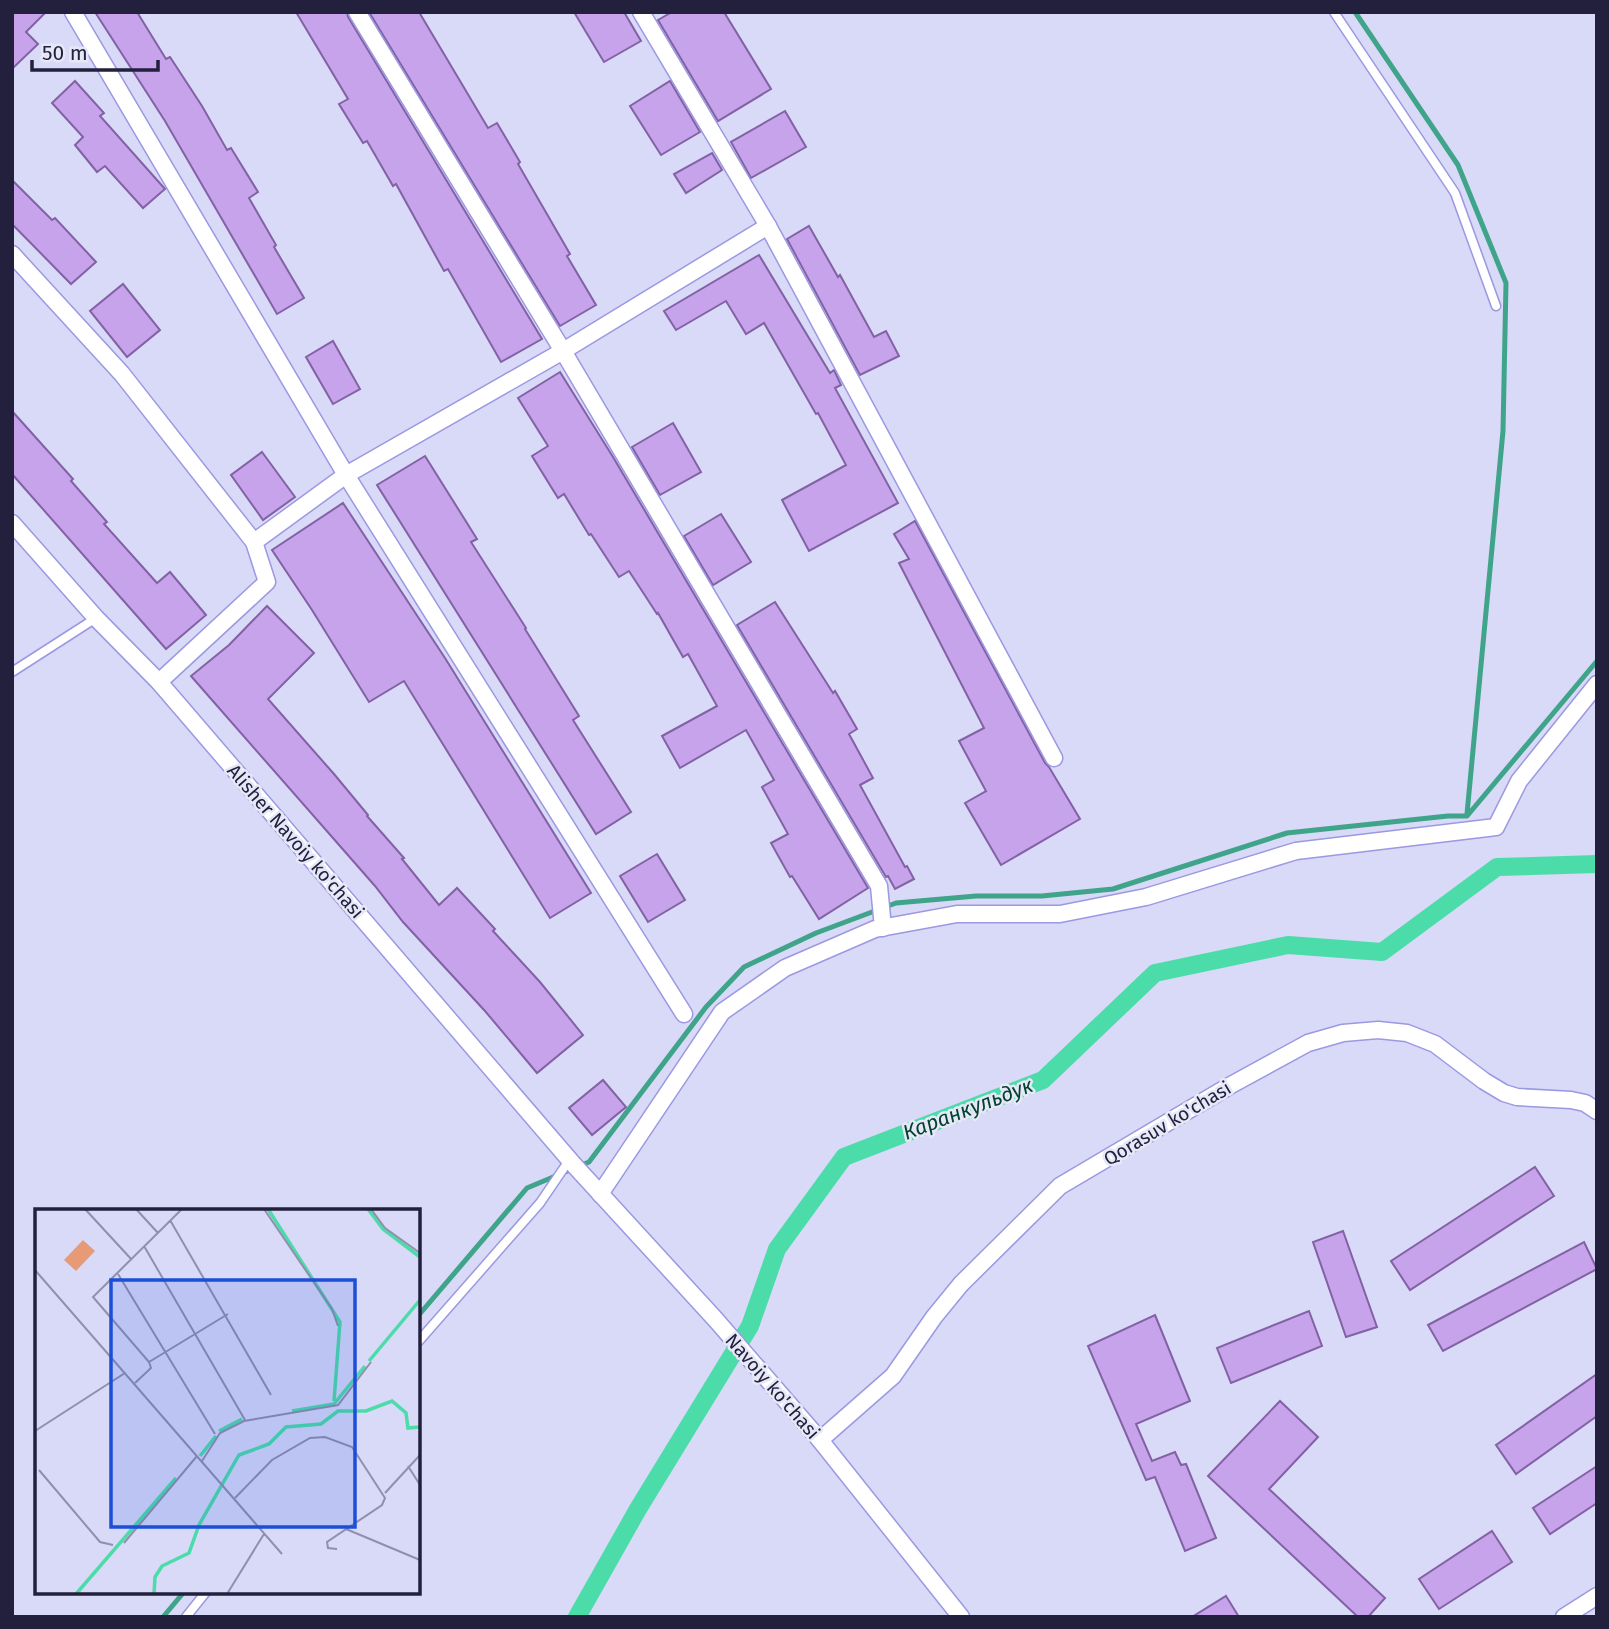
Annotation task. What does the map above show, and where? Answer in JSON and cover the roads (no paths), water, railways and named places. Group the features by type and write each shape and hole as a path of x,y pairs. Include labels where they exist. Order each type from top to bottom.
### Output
{"street":[{"path":"74,12 346,475 684,1014"},
{"path":"357,12 563,351 879,886 883,928"},
{"path":"641,12 768,226 1055,758"},
{"path":"254,542 346,475 563,351 768,226"},
{"path":"12,254 121,374 254,542 267,582 159,682"},
{"name":"Alisher Navoiy ko'chasi","path":"12,523 96,618 159,682 572,1162"},
{"path":"600,1194 722,1012 785,968 875,929 957,914 1060,914 1146,897 1296,851 1496,827 1519,780 1597,684"},
{"name":"Qorasuv ko'chasi","path":"820,1440 893,1376 961,1284 1060,1186 1308,1043 1343,1033 1378,1030 1407,1034 1435,1044 1504,1093 1517,1097 1571,1100 1585,1103 1597,1111"},
{"name":"Navoiy ko'chasi","path":"572,1162 716,1320 820,1440 961,1617"},
{"path":"1564,1617 1597,1596"}],"lane":[{"path":"1334,12 1455,193 1496,306"},
{"path":"12,672 96,618"},
{"path":"420,1340 541,1203 572,1162"},
{"path":"186,1617 204,1594"}],"waterway":[{"path":"1355,12 1458,165 1506,283 1503,431 1467,814"},
{"path":"420,1314 527,1188 589,1162 706,1007 744,967 816,933 896,903 976,896 1042,896 1113,889 1287,833 1467,816 1597,661"},
{"name":"Каранкульдук","path":"577,1617 638,1509 750,1326 777,1249 844,1157 1043,1080 1155,973 1288,945 1382,952 1497,867 1597,864"},
{"path":"163,1617 182,1594"}]}
